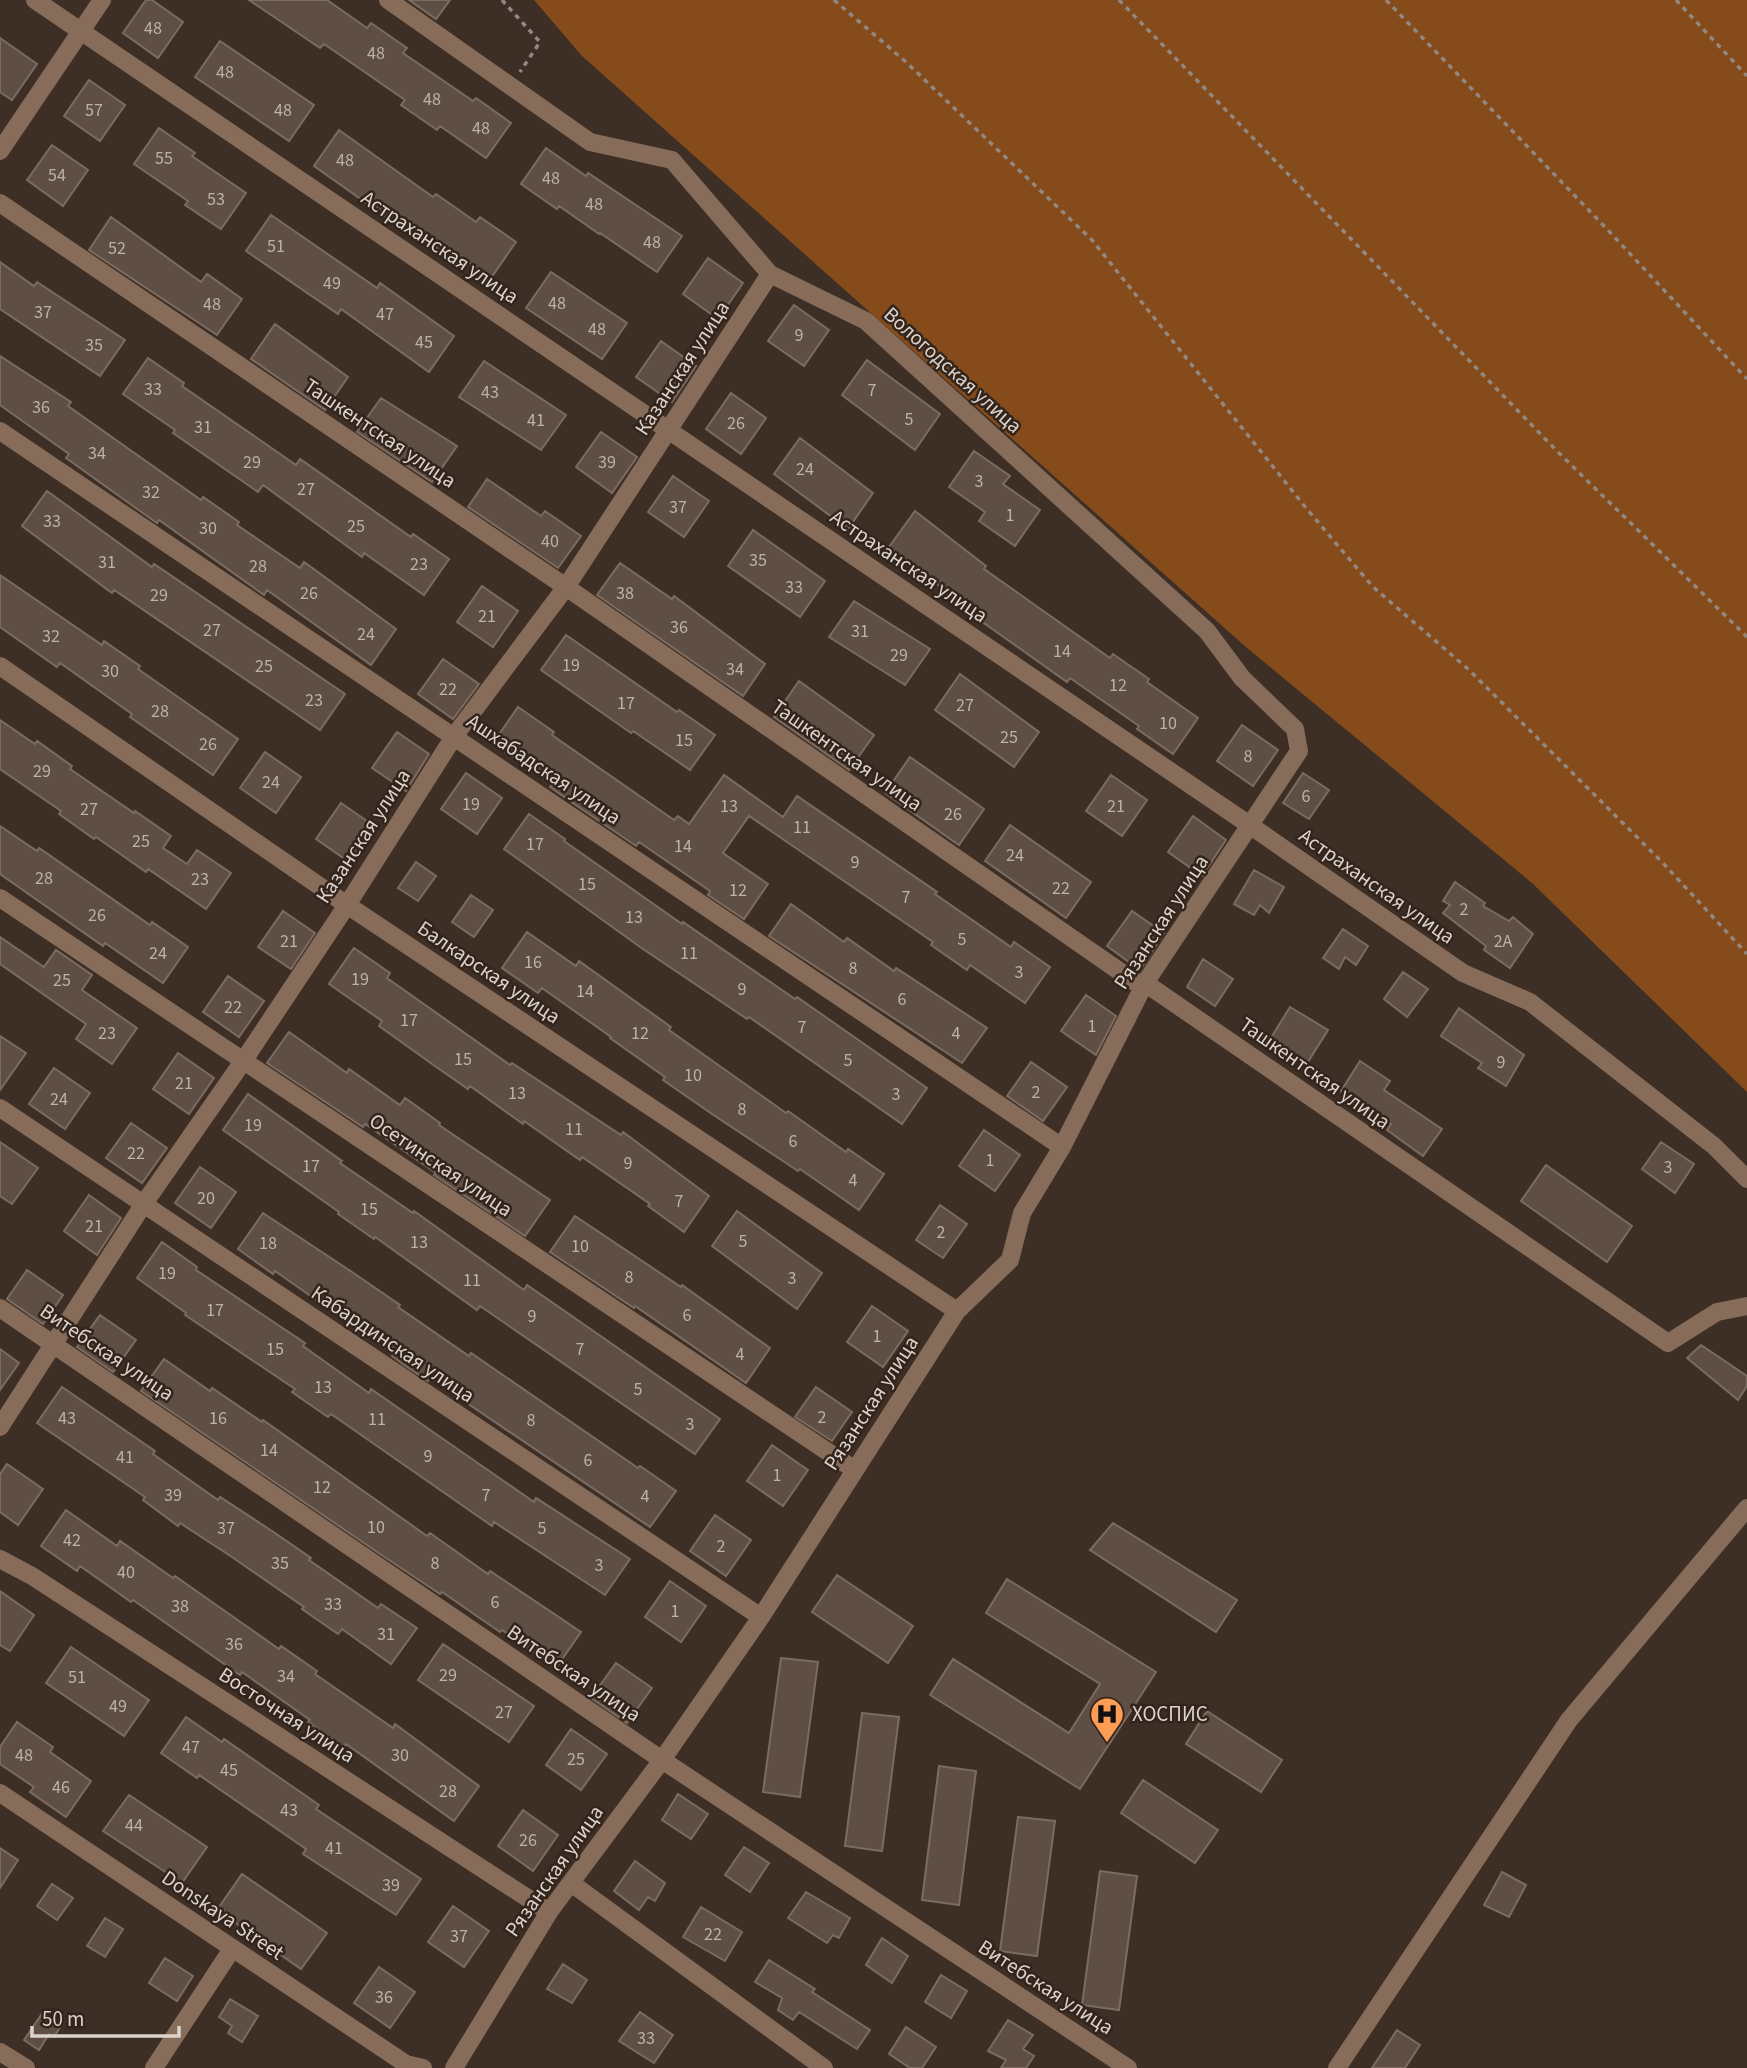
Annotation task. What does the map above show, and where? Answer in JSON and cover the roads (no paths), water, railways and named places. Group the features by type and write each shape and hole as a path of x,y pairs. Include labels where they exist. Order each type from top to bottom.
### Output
{"street":[{"name":"Астраханская улица","path":"35,0 1251,826 1463,973 1530,1002 1714,1146 1747,1180"},
{"path":"0,151 102,0"},
{"name":"Вологодская улица","path":"388,0 590,142 672,160 770,274 866,321 1207,631 1242,678 1295,729 1299,751"},
{"name":"Ташкентская улица","path":"0,203 566,587 1135,982 1145,983 1668,1343 1717,1312 1747,1306"},
{"name":"Казанская улица","path":"0,1427 143,1205 347,905 455,735 566,587 770,274"},
{"name":"Ашхабадская улица","path":"0,430 1062,1147"},
{"name":"Балкарская улица","path":"0,666 347,905 957,1311"},
{"name":"Рязанская улица","path":"454,2068 549,1913 662,1760 761,1617 957,1311 1010,1260 1021,1213 1062,1147 1145,983 1299,751"},
{"name":"Осетинская улица","path":"0,898 855,1470"},
{"name":"Кабардинская улица","path":"0,1108 761,1617"},
{"name":"Витебская улица","path":"0,1308 662,1760 1128,2068"},
{"path":"1337,2068 1569,1720 1747,1508"},
{"name":"Восточная улица","path":"0,1559 32,1576 549,1913"},
{"name":"Donskaya Street","path":"0,1793 411,2067"},
{"path":"571,1883 824,2068"},
{"path":"154,2068 232,1949"},
{"path":"0,2052 26,2068"}],"place":[{"name":"ХОСПИС","path":"1107,1744"}]}
